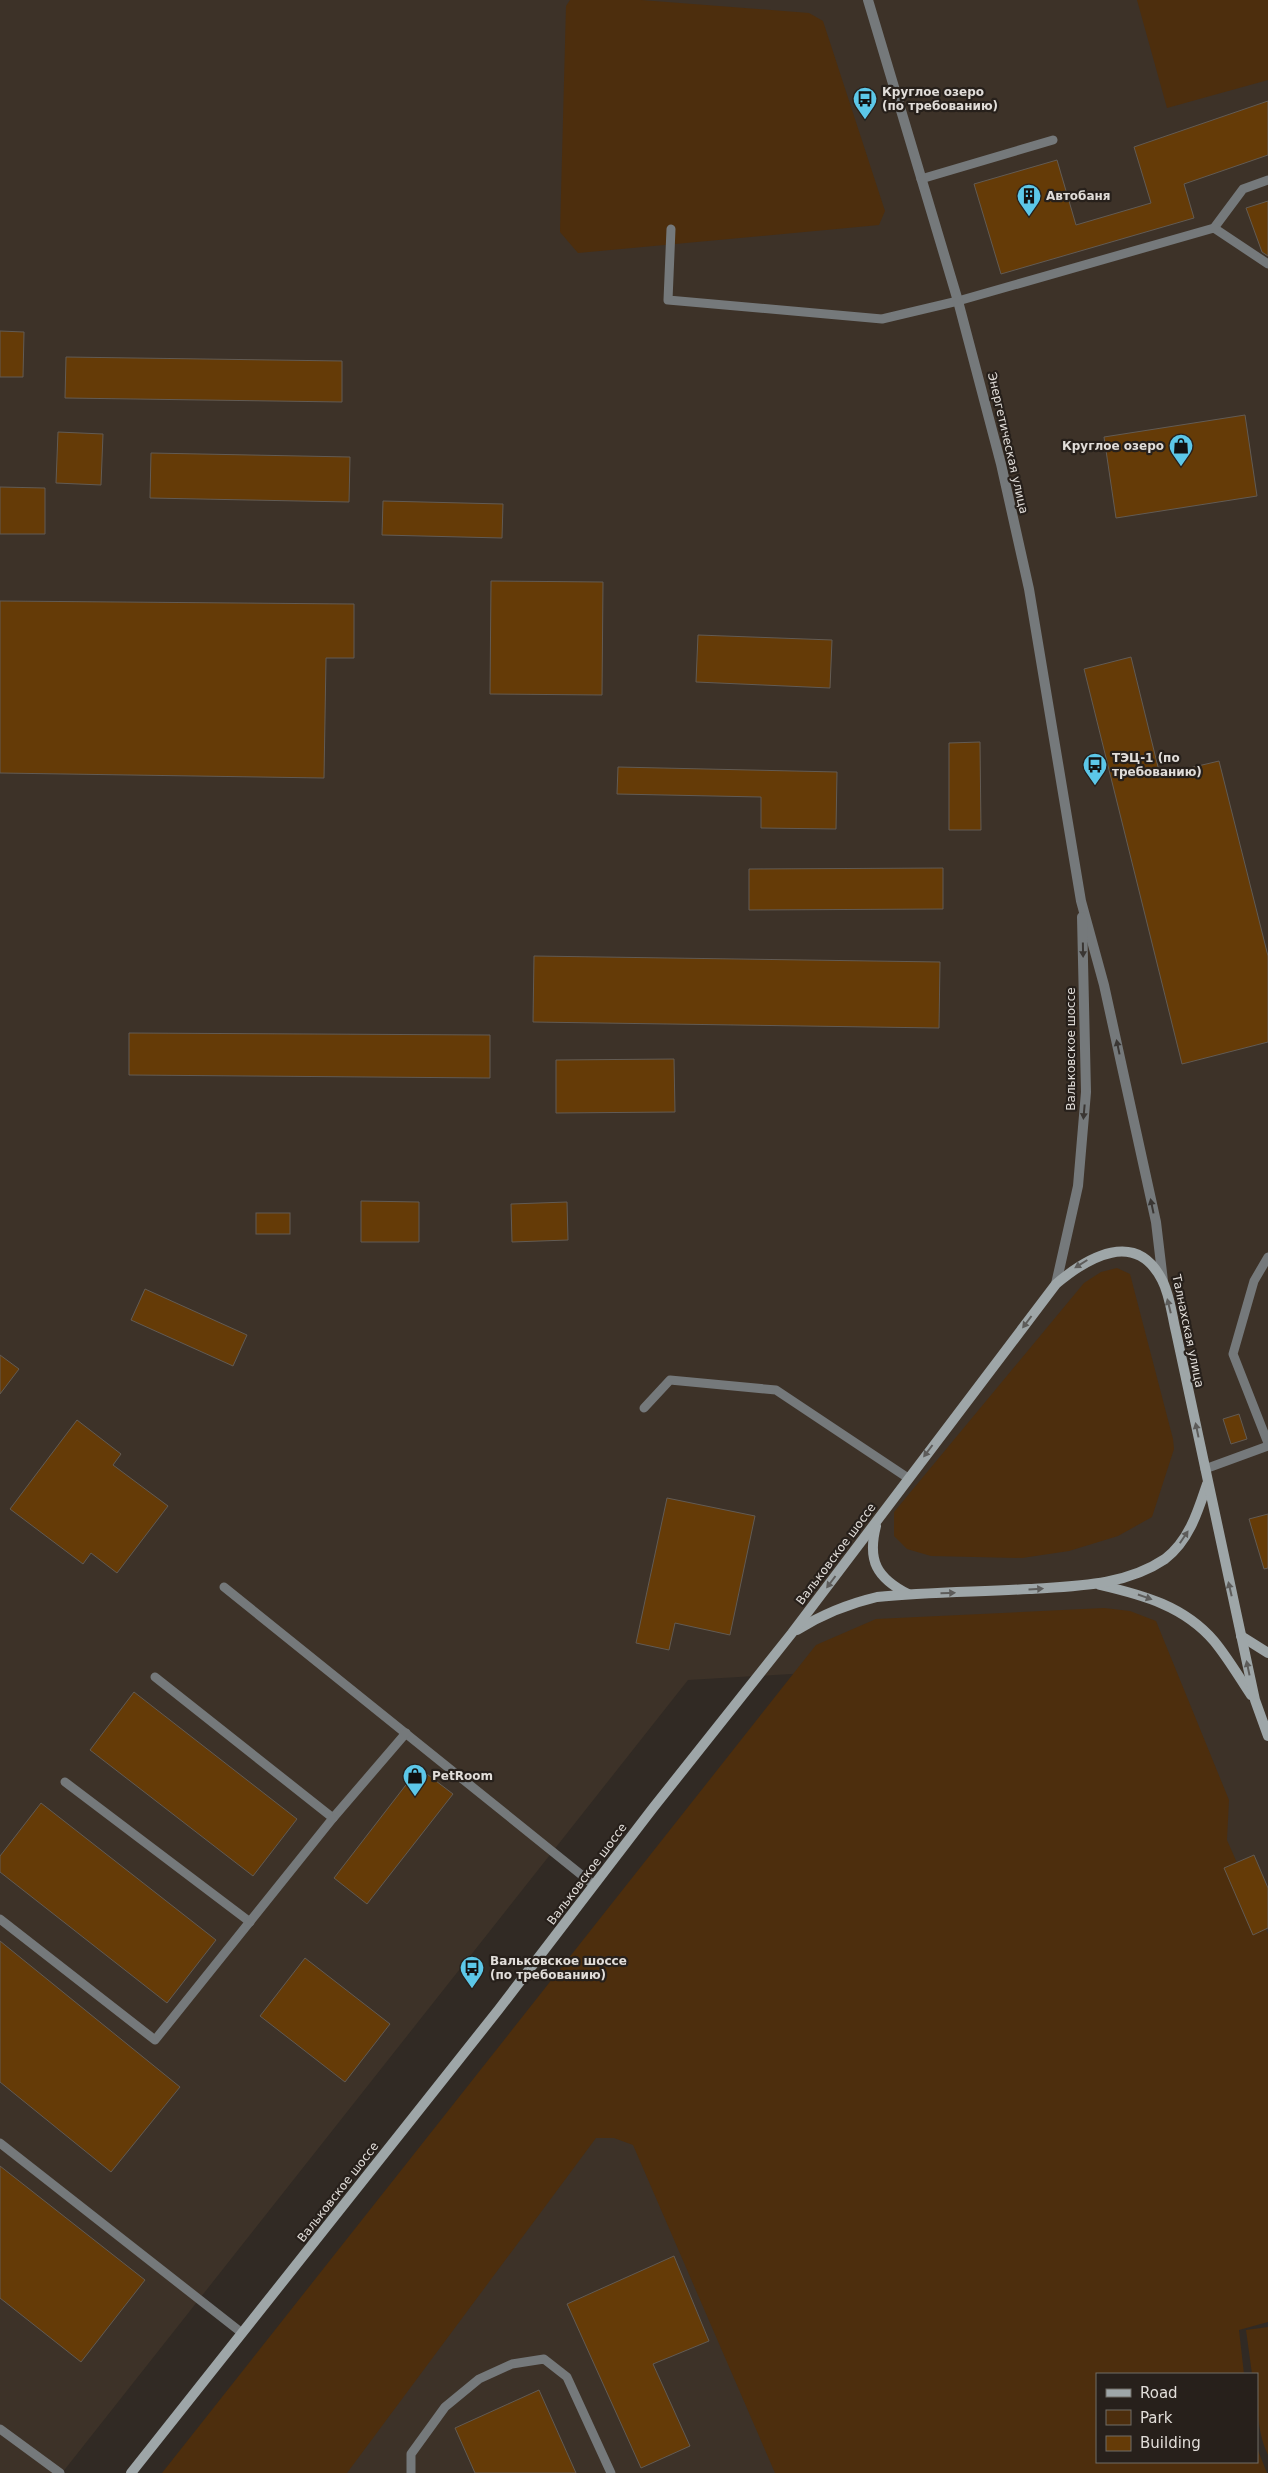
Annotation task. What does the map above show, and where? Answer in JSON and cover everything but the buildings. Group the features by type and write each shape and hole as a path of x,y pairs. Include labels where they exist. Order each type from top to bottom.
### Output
{"main road":[{"name":"Вальковское шоссе","path":"131,2473 792,1633 1056,1284 1081,1264 1093,1257 1109,1252 1125,1252 1139,1255 1151,1264 1163,1281"},
{"name":"Талнахская улица","path":"1163,1281 1176,1332 1255,1700 1268,1736"},
{"path":"792,1633 821,1615 849,1604 877,1597 1098,1585 1141,1572 1166,1558 1182,1541 1196,1518 1208,1482"},
{"path":"877,1520 873,1537 873,1552 876,1566 882,1578 908,1594"},
{"path":"1098,1585 1142,1595 1168,1605 1191,1619 1214,1641 1255,1700"},
{"path":"1242,1636 1268,1653"}],"street":[{"name":"Энергетическая улица","path":"868,0 958,301 983,389 1001,464 1029,589 1082,901"},
{"name":"Талнахская улица","path":"1082,901 1104,985 1161,1254 1163,1281"},
{"name":"Вальковское шоссе","path":"1056,1284 1078,1186 1086,1092 1082,901"}],"lane":[{"path":"922,178 1053,140"},
{"path":"671,228 668,300 882,319 958,301 1214,228 1242,189 1268,180"},
{"path":"1214,228 1268,264"},
{"path":"1205,1469 1268,1444 1233,1354 1254,1281 1268,1257"},
{"path":"644,1408 670,1380 776,1390 908,1478"},
{"path":"224,1587 594,1885"},
{"path":"155,1677 333,1818"},
{"path":"0,1919 156,2040 333,1818 406,1733"},
{"path":"65,1782 250,1922"},
{"path":"0,2143 242,2333"},
{"path":"411,2473 411,2454 445,2407 479,2379 512,2364 544,2359 568,2377 611,2473"},
{"path":"0,2429 60,2473"}],"shaded area":[{"path":"0,0 1268,0 1268,1982 1111,1655 688,1680 62,2473 0,2473"},
{"path":"607,2076 796,2473 291,2473"}],"green space":[{"path":"570,0 641,0 809,13 823,21 885,211 879,225 578,253 560,232 566,6"},
{"path":"1137,0 1268,0 1268,80 1167,108"},
{"path":"1117,1268 1130,1274 1173,1439 1174,1449 1152,1517 1118,1536 1069,1551 1022,1558 931,1556 907,1549 894,1536 894,1512 1084,1283 1101,1272"},
{"path":"1104,1608 1130,1611 1156,1621 1229,1800 1227,1840 1268,1934 1268,2322 1239,2330 1244,2373 1096,2373 1096,2463 1258,2463 1258,2450 1267,2473 775,2473 633,2145 614,2138 596,2138 347,2473 162,2473 816,1645 876,1619"},
{"path":"1268,2327 1268,2455 1259,2425 1258,2373 1252,2373 1246,2330"}],"place":[{"name":"Круглое озеро (по требованию)","path":"865,120"},
{"name":"Автобаня","path":"1029,217"},
{"name":"Круглое озеро","path":"1181,467"},
{"name":"ТЭЦ-1 (по требованию)","path":"1095,786"},
{"name":"PetRoom","path":"415,1797"},
{"name":"Вальковское шоссе (по требованию)","path":"472,1989"}]}
